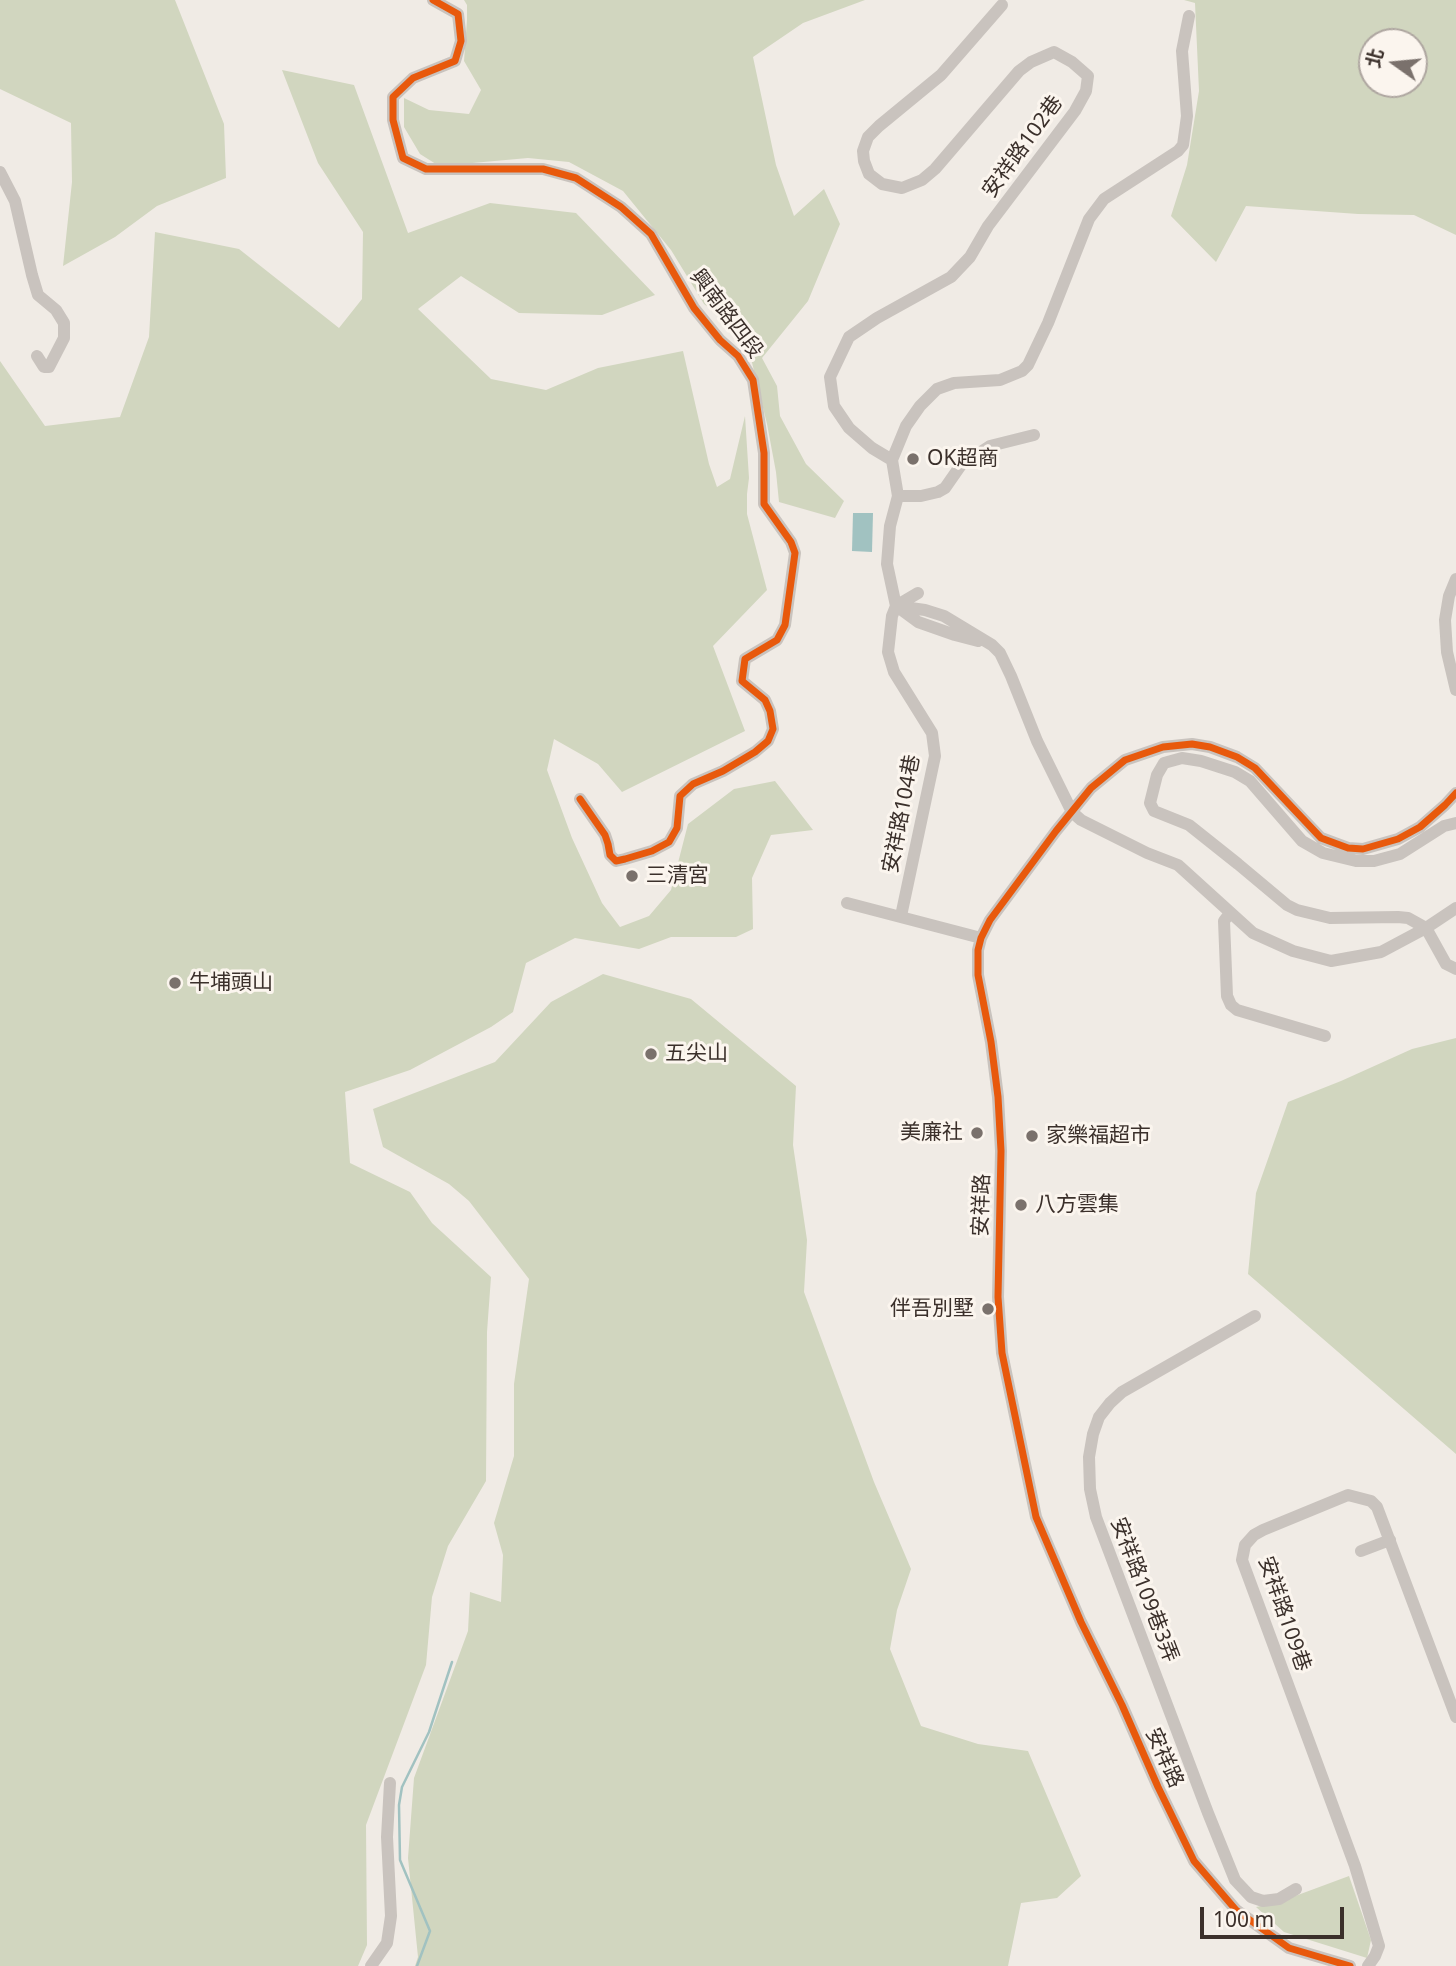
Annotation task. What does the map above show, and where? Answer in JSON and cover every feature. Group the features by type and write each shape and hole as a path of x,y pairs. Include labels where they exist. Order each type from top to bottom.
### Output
{"street":[{"name":"興南路四段","path":"433,0 458,14 461,41 455,61 413,79 393,97 393,120 403,158 426,169 543,169 576,178 621,207 651,234 694,308 720,340 738,356 753,380 764,453 764,504 791,542 794,554 785,625 777,640 745,659 742,681 765,701 771,711 774,729 768,741 723,771 692,784 680,796 677,828 669,842 652,851 616,861 610,855 605,835 580,799"},
{"name":"安祥路102巷","path":"892,460 872,448 849,428 834,406 830,377 849,337 877,318 951,277 970,257 988,226 1086,91 1088,76 1072,62 1054,52 1043,55 1019,71 935,169 922,180 902,188 882,184 869,174 863,151 868,137 941,75 1002,5"},
{"path":"896,606 887,564 890,526 898,496 892,460 905,426 937,389 954,383 1000,380 1022,371 1028,365 1048,323 1089,219 1104,199 1178,151 1183,145 1187,117 1182,51 1189,16"},
{"path":"0,172 15,201 38,295 56,310 64,323 64,338 49,367 44,367 37,356"},
{"path":"898,496 921,496 939,492 945,488 961,465 990,446 1034,435"},
{"path":"1456,579 1445,620 1447,652 1456,690"},
{"path":"896,606 918,593"},
{"path":"896,606 944,616 992,645 1000,653 1037,741 1072,812 1082,820 1147,853 1178,865 1253,933 1293,951 1331,961 1381,952 1456,908"},
{"name":"安祥路104巷","path":"896,606 892,616 888,652 894,673 932,733 935,756 901,916"},
{"name":"安祥路","path":"1350,1966 1289,1948 1236,1910 1194,1861 1081,1622 1036,1517 1002,1353 998,1297 1000,1124 991,1042 978,975 978,950 985,929 998,909 1091,788 1125,761 1163,747 1192,744 1237,757 1255,768 1321,838 1348,848 1363,849 1398,839 1420,827 1455,797"},
{"path":"1456,823 1444,826 1400,854 1374,861 1356,861 1323,853 1302,841 1250,781 1235,772 1182,758 1164,763 1157,775 1150,803 1154,811 1189,825 1297,911 1329,918 1408,918 1426,928 1446,964 1456,969"},
{"path":"847,903 981,938"},
{"path":"1230,913 1224,921 1227,996 1231,1005 1237,1010 1325,1036"},
{"name":"安祥路109巷3弄","path":"1255,1315 1122,1392 1110,1403 1099,1417 1093,1434 1089,1457 1090,1489 1096,1517 1235,1880 1251,1897 1263,1901 1279,1899 1296,1889"},
{"name":"安祥路109巷","path":"1368,1966 1379,1946 1355,1866 1242,1560 1245,1545 1254,1535 1348,1495 1371,1501 1377,1507 1390,1540 1456,1717"},
{"path":"1361,1551 1390,1540"},
{"path":"371,1966 387,1943 391,1916 387,1837 390,1783"}],"green space":[{"path":"0,0 175,0 224,124 226,178 157,206 115,237 63,266 72,182 71,123 0,89"},
{"path":"464,0 865,0 803,23 753,57 776,165 794,216 824,189 840,224 808,301 762,358 777,386 780,416 806,464 844,501 835,518 779,502 767,424 746,338 704,304 671,250 623,191 569,162 528,158 439,166 420,154 404,127 404,98 429,110 469,114 481,90 464,61 467,5"},
{"path":"1184,0 1456,0 1456,235 1414,215 1246,206 1216,262 1171,216 1187,165 1199,91 1195,3"},
{"path":"282,70 354,85 408,233 490,203 576,213 655,295 602,315 519,313 461,276 418,309 491,379 546,390 598,368 683,351 709,464 717,487 730,479 745,416 749,478 747,514 767,590 713,646 745,731 622,792 598,764 554,739 547,770 572,838 602,903 620,927 649,916 671,890 688,824 734,789 775,781 813,830 771,835 752,878 753,929 736,937 671,937 639,949 575,938 526,963 513,1012 491,1027 410,1070 345,1092 350,1163 410,1192 432,1223 491,1277 487,1332 486,1481 448,1546 432,1597 426,1665 366,1825 367,1945 358,1966 0,1966 0,361 45,426 120,417 149,337 155,232 239,249 339,328 362,299 363,232 318,163"},
{"path":"603,974 691,999 796,1086 793,1145 807,1240 804,1292 874,1482 911,1569 897,1610 890,1649 921,1726 978,1744 1028,1751 1081,1876 1057,1898 1021,1903 1008,1966 415,1966 418,1957 408,1858 414,1778 468,1631 470,1592 501,1602 503,1555 494,1523 514,1456 514,1384 529,1279 469,1201 449,1184 383,1147 373,1109 495,1062 551,1002"},
{"path":"1456,1038 1456,1454 1248,1274 1256,1193 1288,1102 1412,1049"},
{"path":"1349,1876 1371,1940 1367,1958 1284,1932 1256,1907 1279,1902"}],"water":[{"path":"853,513 873,513 872,552 852,551"}],"waterway":[{"path":"417,1966 430,1931 400,1860 399,1805 402,1787 429,1732 452,1662"}],"cycle path":[{"path":"433,0 458,14 461,41 455,61 413,78 393,97 393,120 403,158 426,169 543,169 576,178 621,207 651,234 694,308 720,340 738,356 753,380 764,453 764,504 791,542 795,553 785,625 777,640 745,659 742,681 765,700 770,711 773,729 768,741 723,771 693,784 680,796 677,828 669,842 652,851 616,861 610,855 605,835 580,799"},
{"path":"1350,1966 1289,1948 1236,1910 1194,1861 1081,1622 1036,1517 1002,1353 998,1297 1001,1151 998,1097 978,975 978,950 990,920 1091,788 1125,760 1163,747 1192,744 1210,747 1237,757 1255,768 1321,838 1348,848 1363,849 1398,839 1420,827 1456,793"}],"place":[{"name":"OK超商","path":"913,459"},
{"name":"三清宮","path":"632,876"},
{"name":"牛埔頭山","path":"175,983"},
{"name":"五尖山","path":"651,1054"},
{"name":"美廉社","path":"977,1133"},
{"name":"家樂福超市","path":"1032,1136"},
{"name":"八方雲集","path":"1021,1205"},
{"name":"伴吾別墅","path":"988,1309"}]}
